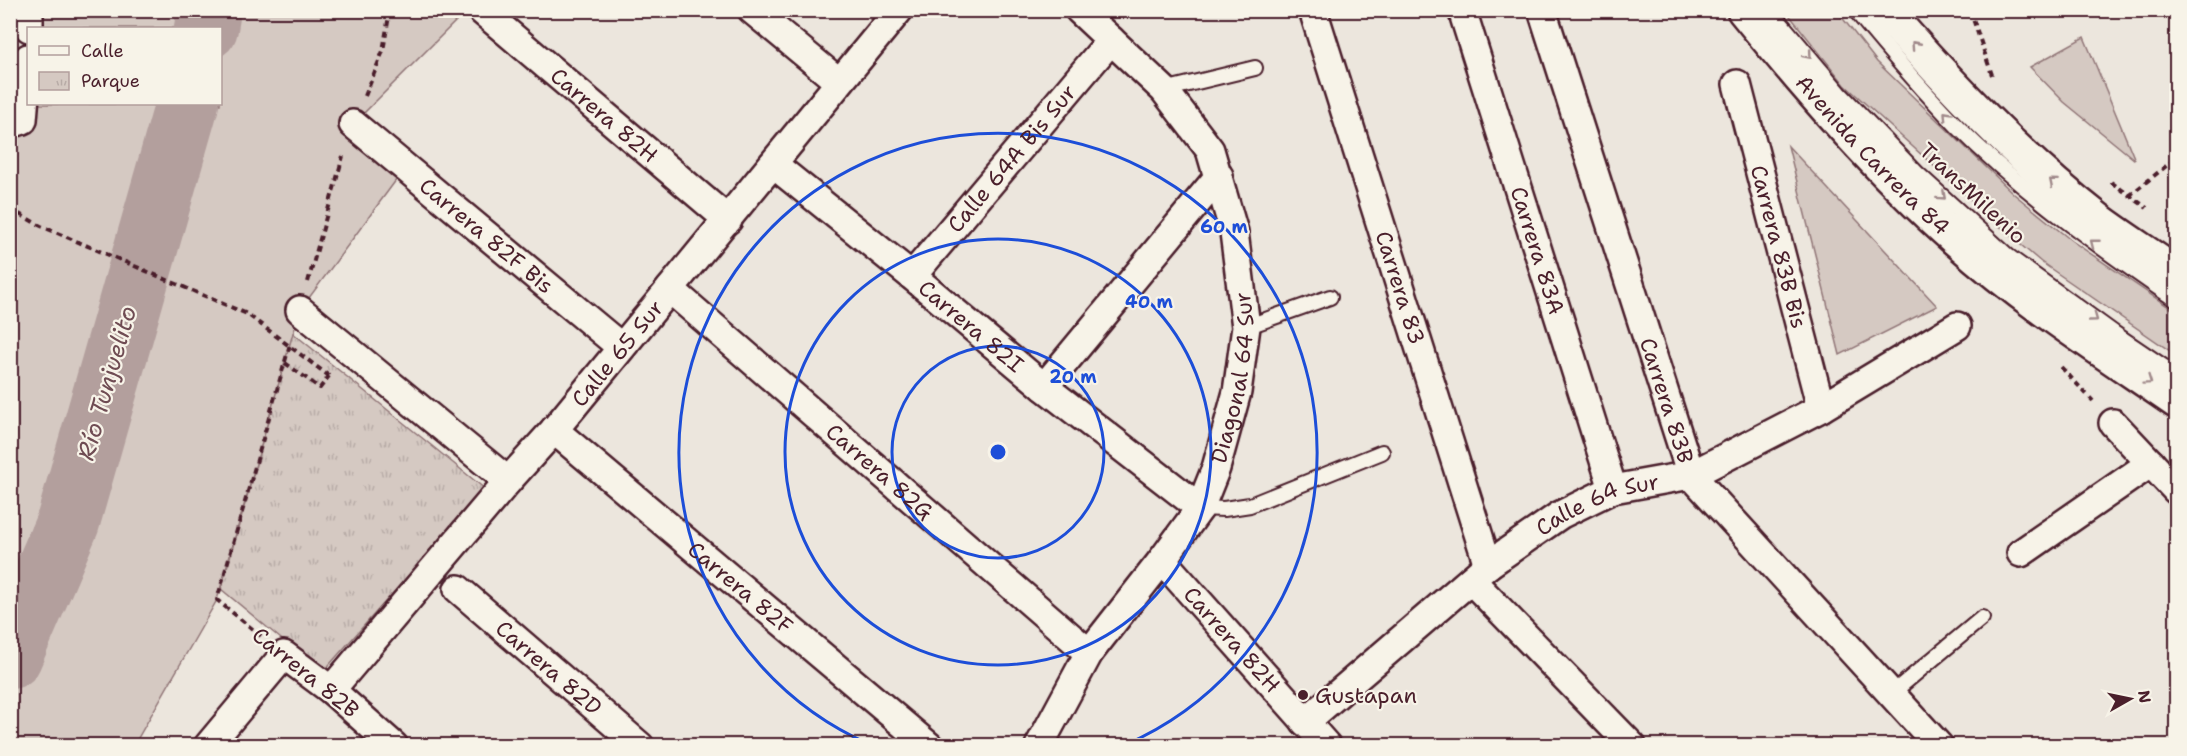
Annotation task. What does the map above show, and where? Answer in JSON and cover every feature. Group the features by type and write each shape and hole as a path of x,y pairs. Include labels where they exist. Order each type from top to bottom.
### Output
{"main road":[{"name":"Avenida Carrera 84","path":"1744,10 1840,122 1957,240 2014,288 2060,322 2176,401"},
{"path":"1884,10 1986,122 2036,168 2098,220 2176,274"}],"street":[{"path":"29,10 29,27"},
{"name":"Carrera 82H","path":"481,10 728,220"},
{"path":"752,10 838,82"},
{"name":"Calle 65 Sur","path":"331,690 554,430 899,10"},
{"name":"Diagonal 64 Sur","path":"1039,746 1089,653 1162,561 1200,508 1215,468 1237,392 1245,327 1234,232 1210,150 1164,90 1079,10"},
{"name":"Carrera 83","path":"1313,10 1480,572 1632,746"},
{"name":"Carrera 83A","path":"1462,10 1613,489"},
{"name":"Carrera 83B","path":"1542,10 1691,475 1939,746"},
{"name":"Calle 64A Bis Sur","path":"912,276 1111,40"},
{"path":"17,122 27,64"},
{"name":"Carrera 83B Bis","path":"1737,84 1821,408"},
{"name":"Carrera 82F Bis","path":"352,124 621,347"},
{"name":"Carrera 82I","path":"773,164 912,276 1044,387 1200,508"},
{"path":"1044,387 1219,176"},
{"name":"Carrera 82G","path":"670,289 1089,653"},
{"path":"300,310 508,481"},
{"name":"Calle 64 Sur","path":"1305,722 1480,572 1560,516 1613,489 1691,475 1821,408 1957,326"},
{"path":"2113,423 2176,490"},
{"name":"Carrera 82F","path":"554,430 929,746"},
{"path":"2021,553 2151,463"},
{"name":"Carrera 82H","path":"1162,561 1327,746"},
{"name":"Carrera 82D","path":"458,589 640,746"},
{"path":"208,746 284,655"},
{"name":"Carrera 82B","path":"284,655 331,690 394,746"}],"lane":[{"name":"TransMilenio","path":"1770,10 1840,93 1918,174 2000,249 2114,333 2176,375"},
{"name":"TransMilenio","path":"1855,10 1959,128 2098,247 2176,300"},
{"path":"1164,90 1254,68"},
{"path":"1245,327 1330,297"},
{"path":"1200,508 1224,509 1250,505 1382,452"},
{"path":"1891,694 1982,618"}],"path":[{"path":"1970,10 1993,78"},
{"path":"2129,196 2176,158"},
{"path":"10,209 42,226 247,314 329,376 320,388 285,363"},
{"name":"Carrera 82B","path":"218,600 284,655"}],"green space":[{"path":"32,11 466,11 353,124 405,168 300,310 217,600 134,745 10,745 10,152 27,42 27,105 222,105 222,27 30,27"},
{"path":"1786,11 1837,11 1877,62 2014,194 2072,241 2176,312 2176,355 2041,262 2015,240 1845,85"},
{"path":"2084,37 2135,160 2064,102 2030,67"},
{"path":"1788,146 1937,306 1840,355"},
{"path":"293,333 485,489 322,673 221,589"}],"waterway":[{"name":"Río Tunjuelito","path":"206,27 209,10"},
{"name":"Río Tunjuelito","path":"10,657 68,522 187,105"}],"place":[{"name":"Gustapan","path":"1303,695"}]}
